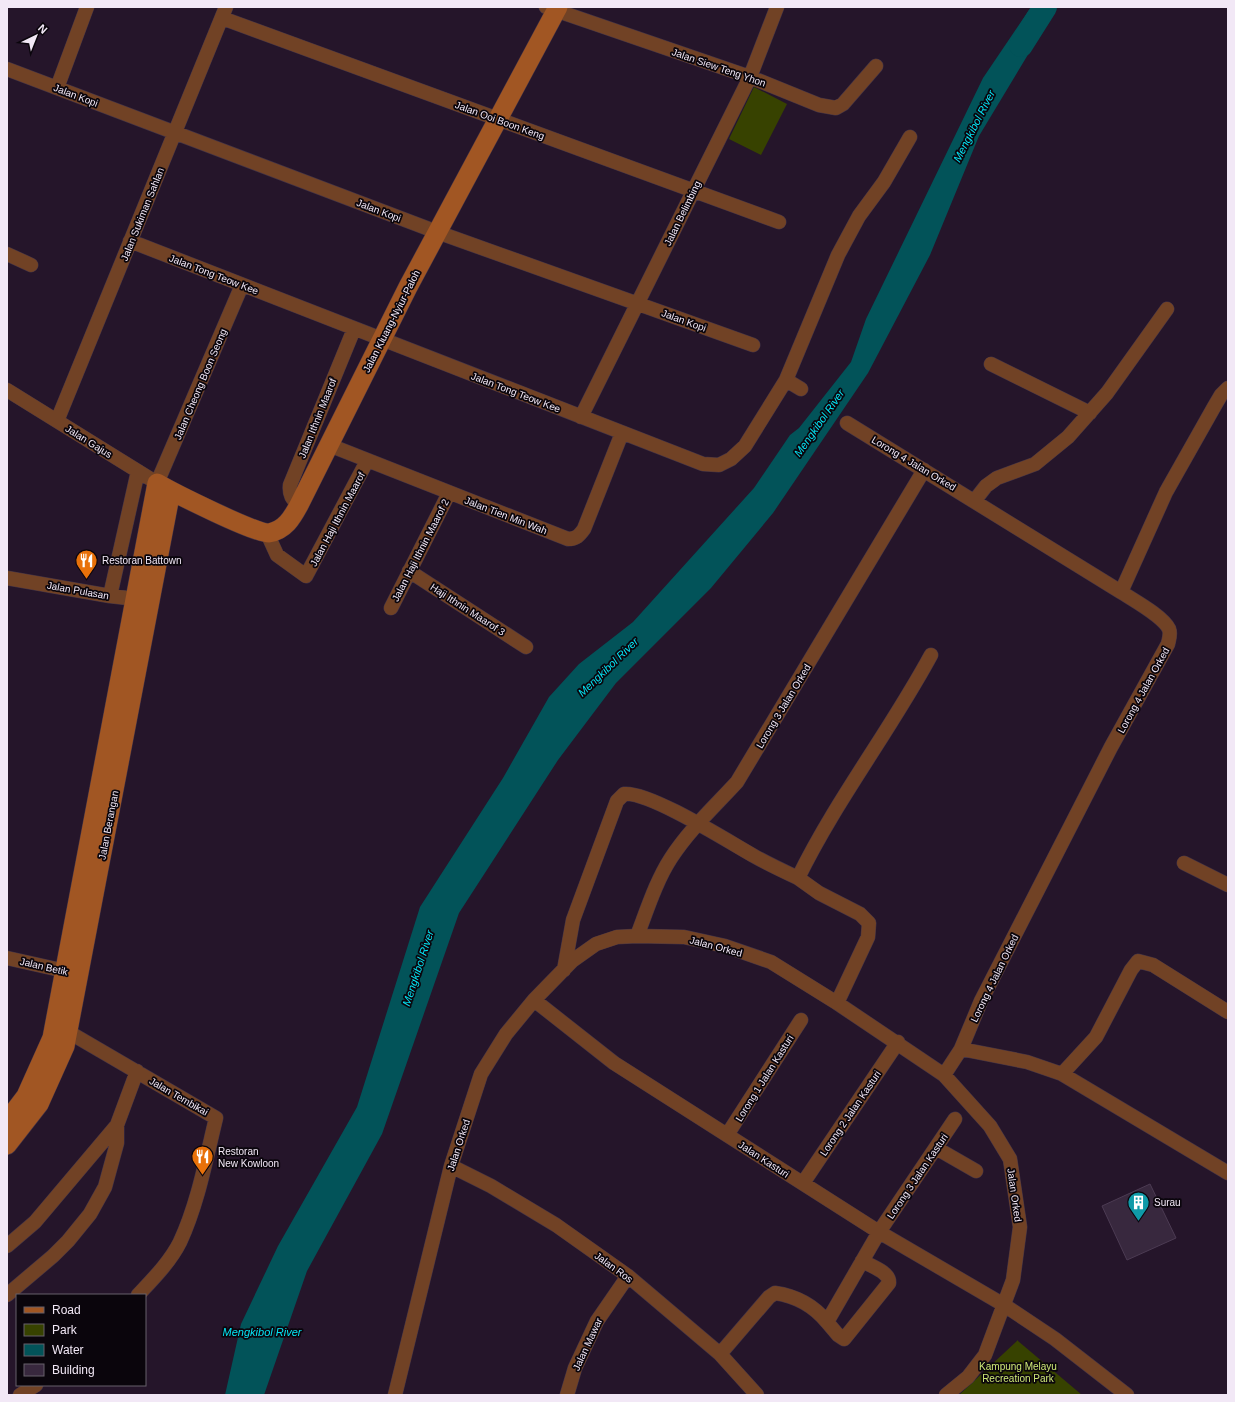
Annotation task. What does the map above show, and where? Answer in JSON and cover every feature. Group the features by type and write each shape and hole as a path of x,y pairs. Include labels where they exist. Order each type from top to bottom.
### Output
{"street":[{"path":"57,88 87,7"},
{"name":"Jalan Belimbing","path":"581,417 692,190 750,77 777,7"},
{"name":"Jalan Siew Teng Yhon","path":"553,8 750,77 819,105 836,108 843,104 876,66"},
{"name":"Jalan Kluang-Nyiur-Paloh","path":"267,533 279,530 286,524 299,505 381,340 497,119 553,8"},
{"name":"Jalan Ooi Boon Keng","path":"224,12 497,119 779,222"},
{"name":"Jalan Sukiman Sahlan","path":"57,421 224,12"},
{"name":"Jalan Kopi","path":"7,69 437,232 753,345"},
{"name":"Jalan Tong Teow Kee","path":"130,241 702,464 719,465 740,452 786,380 838,255 859,216 884,182 910,138"},
{"path":"7,254 31,264"},
{"name":"Jalan Cheong Boon Seong","path":"164,487 242,285"},
{"path":"975,500 986,486 997,478 1035,464 1068,437 1116,381 1166,308"},
{"name":"Jalan Ithnin Maarof","path":"299,505 292,499 289,492 290,485 354,329"},
{"path":"991,364 1090,413"},
{"path":"786,380 800,389"},
{"path":"1120,592 1166,492 1218,401 1228,388"},
{"name":"Jalan Gajus","path":"7,390 164,487"},
{"name":"Lorong 4 Jalan Orked","path":"847,423 975,500 1120,592 1162,621 1169,628 1170,636 1168,644 1108,754 982,1002 961,1049"},
{"name":"Jalan Tien Min Wah","path":"329,445 568,539 574,539 580,536 584,529 622,433"},
{"name":"Jalan Haji Ithnin Maarof","path":"267,533 277,555 306,576 367,461"},
{"name":"Lorong 3 Jalan Orked","path":"637,936 658,883 671,857 699,823 737,782 924,470"},
{"path":"110,596 138,472"},
{"path":"164,487 214,512 267,533"},
{"name":"Jalan Berangan","path":"7,1145 39,1104 65,1046 62,1028 164,487"},
{"name":"Jalan Haji Ithnin Maarof 2","path":"390,608 449,493"},
{"name":"Haji Ithnin Maarof 3","path":"409,571 526,647"},
{"name":"Jalan Pulasan","path":"7,578 110,596 143,599"},
{"path":"798,878 807,859 911,692 931,655"},
{"path":"564,970 573,920 617,801 624,794 630,793 699,823 755,856 798,878 819,893 860,914 869,923 868,938 837,1003"},
{"path":"1184,863 1228,885"},
{"name":"Jalan Orked","path":"395,1395 451,1166 481,1074 506,1034 534,1000 572,961 596,944 617,937 637,936 684,937 725,946 771,962 898,1042 944,1075 990,1126 1010,1159 1020,1227 1013,1280 984,1355 968,1377 946,1395"},
{"name":"Jalan Betik","path":"7,958 73,973"},
{"path":"1062,1074 1096,1037 1131,970 1138,961 1153,965 1228,1012"},
{"name":"Jalan Kasturi","path":"534,1000 614,1063 879,1232 1004,1305 1062,1344 1127,1395"},
{"name":"Lorong 1 Jalan Kasturi","path":"727,1135 801,1020"},
{"name":"Jalan Berangan","path":"7,1121 26,1096 52,1038 62,1028"},
{"name":"Jalan Tembikai","path":"62,1028 216,1118 192,1208 179,1242 165,1264 139,1294"},
{"name":"Lorong 2 Jalan Kasturi","path":"803,1183 898,1042"},
{"path":"944,1075 961,1049 1027,1062 1062,1074 1228,1173"},
{"path":"7,1296 58,1251 90,1214 105,1187 117,1144 117,1125 137,1071"},
{"name":"Lorong 3 Jalan Kasturi","path":"827,1322 879,1232 955,1119"},
{"path":"7,1246 39,1218 58,1193 117,1125"},
{"path":"936,1148 976,1171"},
{"name":"Jalan Ros","path":"451,1166 491,1186 556,1225 628,1276 720,1354 757,1395"},
{"path":"720,1354 769,1297 775,1293 782,1294 810,1305 838,1335 844,1339 889,1283 890,1279 887,1275 862,1261"},
{"name":"Jalan Mawar","path":"567,1395 575,1368 596,1321 628,1276"},
{"path":"20,1395 34,1386"}],"green space":[{"path":"754,87 787,104 761,155 729,139"},
{"name":"Kampung Melayu Recreation Park","path":"1018,1341 1082,1395 959,1395"}],"water":[{"name":"Mengkibol River","path":"1029,10 1047,23 979,136 930,255 868,373 773,513 711,588 616,683 558,760 459,913 382,1134 307,1271 264,1395 225,1395 241,1324 278,1246 357,1107 420,907 503,778 549,697 579,664 633,622 754,488 790,435 799,428 851,362 866,319 983,78"}],"building":[{"name":"Surau","path":"1150,1184 1176,1238 1127,1260 1102,1206"}],"waterway":[{"name":"Mengkibol River","path":"1021,45 1045,7"}],"place":[{"name":"Restoran Battown","path":"87,580"},
{"name":"Restoran New Kowloon","path":"202,1176"},
{"name":"Surau","path":"1139,1222"}]}
